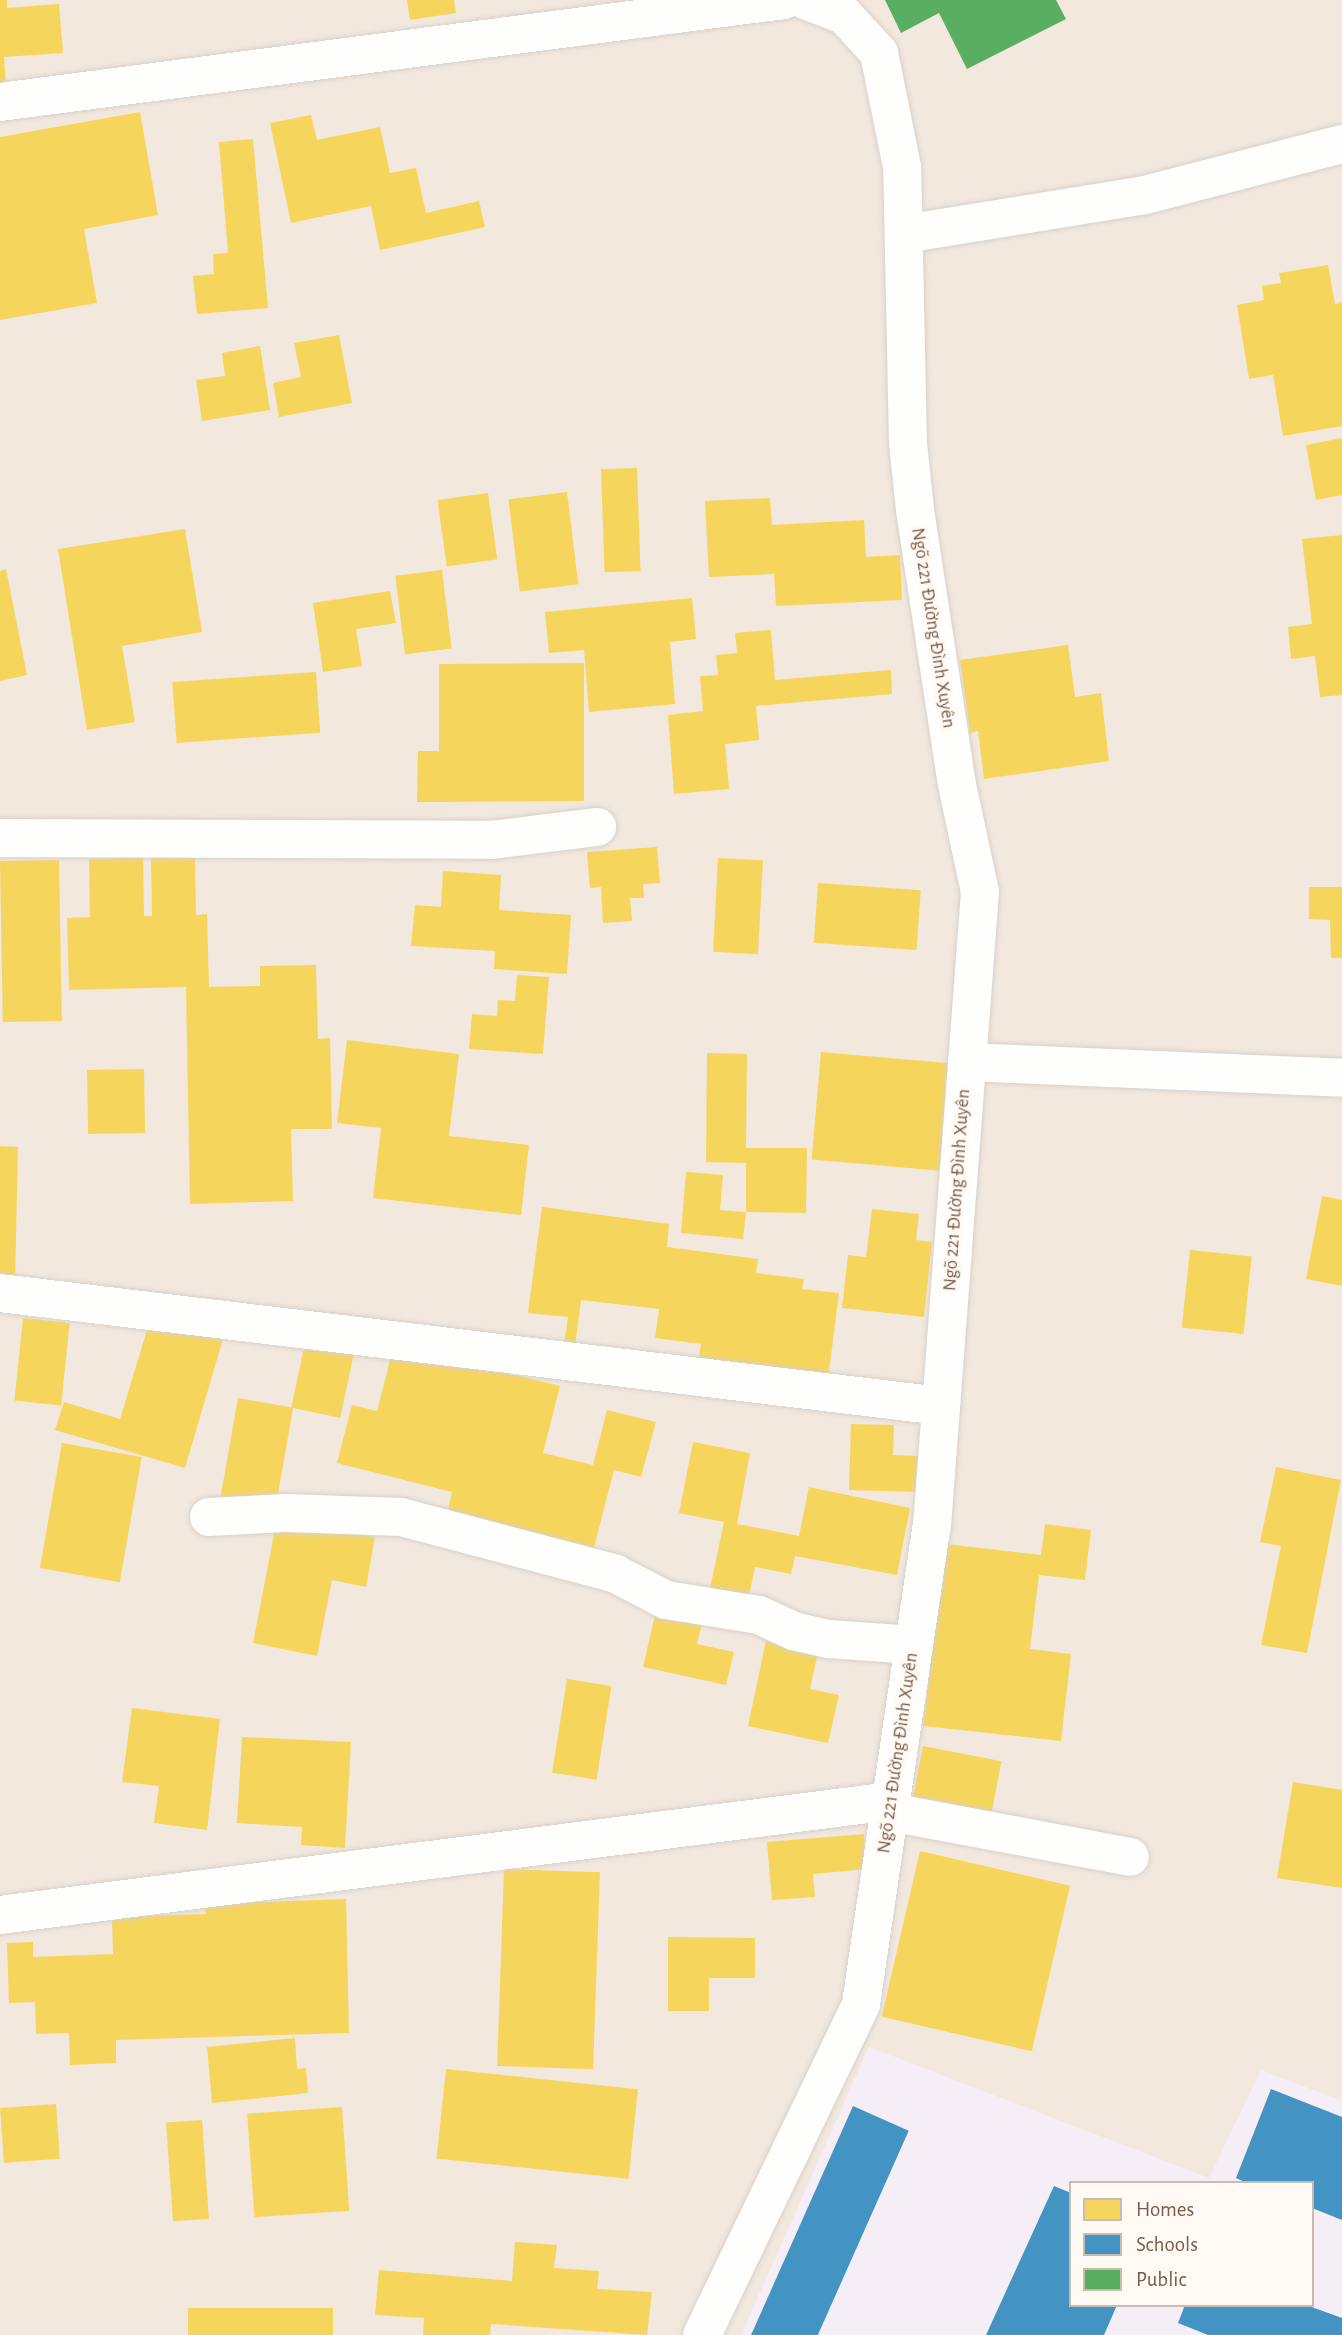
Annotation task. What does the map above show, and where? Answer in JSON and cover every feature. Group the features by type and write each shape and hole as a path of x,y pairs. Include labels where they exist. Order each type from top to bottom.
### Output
{"street":[{"path":"0,102 693,6 784,0"},
{"name":"Ngõ 221 Đường Đình Xuyên","path":"702,2335 861,2004 932,1527 979,892 957,785 915,509 908,444 902,167 879,53 853,11 844,15 805,0"},
{"path":"905,234 1145,195 1342,144"},
{"path":"0,838 492,840 597,827"},
{"path":"967,1062 1342,1078"},
{"path":"0,1293 941,1406"},
{"path":"209,1517 286,1513 401,1517 616,1574 666,1600 759,1615 793,1631 830,1639 914,1645"},
{"path":"0,1915 890,1807 1130,1857"}],"shaded area":[{"path":"0,0 1342,0 1342,2335 0,2335"},
{"path":"869,2047 1209,2178 1261,2070 1342,2101 1342,2335 741,2335"}],"building: Homes":[{"path":"0,0 7,0 7,8 59,4 63,53 4,57 6,84 0,85"},
{"path":"407,0 454,0 456,13 410,20"},
{"path":"140,112 158,215 84,229 97,303 0,320 0,137"},
{"path":"311,115 317,140 380,127 390,173 416,168 426,213 479,201 485,227 380,250 371,206 291,223 270,123"},
{"path":"253,139 268,308 197,314 193,276 214,274 213,254 228,253 219,142"},
{"path":"1328,265 1335,304 1342,302 1342,426 1283,436 1273,375 1249,379 1237,305 1264,300 1262,286 1281,283 1279,273"},
{"path":"339,335 352,403 279,417 273,383 301,377 294,343"},
{"path":"260,346 270,410 202,421 196,380 225,376 222,353"},
{"path":"1342,438 1342,495 1316,500 1306,445"},
{"path":"637,468 641,571 605,572 601,469"},
{"path":"567,492 578,584 520,591 508,499"},
{"path":"488,493 497,559 447,566 437,500"},
{"path":"770,498 772,525 864,520 866,557 900,555 902,600 776,606 774,574 709,577 705,501"},
{"path":"185,529 202,632 122,646 135,722 87,730 58,549"},
{"path":"1342,535 1342,695 1320,697 1315,656 1291,659 1288,627 1312,624 1302,539"},
{"path":"6,569 27,675 0,681 0,571"},
{"path":"442,570 452,648 405,654 395,576"},
{"path":"390,591 396,623 356,629 362,666 323,672 313,603"},
{"path":"692,598 696,639 670,642 675,704 589,712 584,650 549,653 545,612"},
{"path":"771,630 775,680 891,670 892,694 756,706 759,740 725,744 729,789 674,794 668,715 703,711 700,676 718,675 716,655 737,653 735,633"},
{"path":"1068,645 1075,697 1101,693 1109,761 984,779 978,731 970,733 960,660"},
{"path":"584,663 584,801 417,802 418,751 439,751 439,664"},
{"path":"316,672 320,733 177,743 172,682"},
{"path":"657,847 660,883 643,884 644,898 630,898 632,921 603,923 601,887 590,888 587,852"},
{"path":"143,857 144,916 152,916 151,858 195,857 196,915 207,914 209,987 260,986 260,966 316,965 318,1039 330,1038 332,1129 291,1129 293,1201 190,1204 186,987 69,990 67,918 90,917 89,859"},
{"path":"718,858 763,860 758,954 713,952"},
{"path":"59,860 62,1021 3,1022 0,861"},
{"path":"443,871 501,875 499,910 571,915 567,974 494,969 495,951 411,946 415,905 441,907"},
{"path":"818,883 921,890 917,950 814,943"},
{"path":"1309,887 1342,887 1342,958 1331,958 1330,920 1309,919"},
{"path":"517,975 549,977 543,1054 469,1049 472,1014 497,1016 498,1000 515,1001"},
{"path":"347,1040 459,1054 449,1136 529,1145 521,1215 373,1198 381,1128 337,1123"},
{"path":"821,1052 950,1063 940,1171 812,1160"},
{"path":"707,1053 747,1054 746,1148 807,1148 806,1213 746,1212 746,1163 706,1162"},
{"path":"144,1069 145,1133 88,1134 87,1070"},
{"path":"0,1146 18,1147 15,1282 0,1282"},
{"path":"686,1172 723,1175 720,1210 746,1212 743,1239 681,1233"},
{"path":"1322,1196 1342,1200 1342,1286 1306,1279"},
{"path":"542,1207 669,1224 667,1247 758,1259 756,1273 804,1279 802,1289 839,1293 827,1387 697,1370 701,1344 655,1338 659,1309 581,1300 574,1354 563,1352 568,1317 528,1313"},
{"path":"872,1209 919,1214 916,1240 932,1242 924,1317 842,1308 848,1255 866,1257"},
{"path":"1190,1250 1252,1256 1244,1334 1182,1328"},
{"path":"151,1317 223,1339 185,1468 55,1430 64,1402 120,1419"},
{"path":"23,1318 70,1323 61,1405 14,1401"},
{"path":"305,1343 354,1353 340,1418 291,1408"},
{"path":"394,1345 560,1386 543,1453 593,1465 607,1410 656,1422 641,1477 614,1470 591,1559 445,1523 452,1492 337,1463 352,1405 377,1411"},
{"path":"238,1398 293,1408 276,1507 220,1497"},
{"path":"851,1424 894,1425 893,1455 919,1456 918,1492 849,1490"},
{"path":"693,1442 750,1453 737,1524 799,1536 809,1487 910,1508 897,1575 795,1556 791,1574 755,1567 747,1605 708,1598 724,1522 679,1513"},
{"path":"62,1443 142,1457 120,1582 40,1568"},
{"path":"1276,1467 1341,1480 1307,1653 1261,1645 1281,1546 1260,1542"},
{"path":"277,1519 375,1537 366,1587 332,1580 317,1656 253,1643"},
{"path":"1045,1524 1091,1530 1085,1580 1039,1575 1030,1649 1071,1654 1061,1741 923,1726 945,1544 1041,1555"},
{"path":"658,1602 705,1612 697,1644 734,1652 726,1685 643,1667"},
{"path":"766,1641 818,1652 810,1689 839,1695 828,1743 748,1726"},
{"path":"567,1679 611,1686 597,1780 552,1773"},
{"path":"132,1708 220,1719 207,1830 154,1823 159,1786 122,1782"},
{"path":"242,1737 351,1742 345,1848 301,1845 302,1827 237,1823"},
{"path":"923,1746 1002,1761 989,1824 911,1809"},
{"path":"1293,1782 1342,1790 1342,1888 1277,1878"},
{"path":"864,1834 867,1869 813,1874 815,1897 772,1900 767,1842"},
{"path":"920,1851 1070,1886 1032,2051 882,2017"},
{"path":"504,1869 600,1872 593,2069 497,2066"},
{"path":"346,1899 349,2033 116,2040 116,2063 70,2065 69,2033 36,2034 35,2002 9,2003 7,1943 33,1942 33,1957 113,1954 112,1917 206,1914 205,1904"},
{"path":"668,1937 755,1938 755,1978 709,1978 709,2011 668,2011"},
{"path":"295,2038 297,2069 306,2068 308,2093 212,2103 207,2047"},
{"path":"446,2069 638,2089 629,2179 437,2159"},
{"path":"56,2104 60,2159 4,2163 0,2108"},
{"path":"342,2107 349,2211 254,2217 247,2114"},
{"path":"202,2120 209,2219 173,2221 166,2123"},
{"path":"515,2242 557,2245 554,2268 599,2271 597,2289 652,2292 647,2335 491,2324 490,2335 423,2335 424,2318 375,2315 379,2270 512,2281"},
{"path":"188,2308 333,2308 333,2335 188,2335"}],"building: Schools":[{"path":"1271,2089 1342,2117 1342,2220 1314,2209 1314,2181 1243,2181 1236,2178"},
{"path":"853,2106 909,2131 818,2335 751,2335"},
{"path":"1054,2186 1069,2192 1069,2307 1116,2307 1104,2335 986,2335"},
{"path":"1184,2307 1312,2307 1342,2318 1342,2335 1208,2335 1178,2323"}],"building: Public":[{"path":"885,0 1056,0 1066,19 967,69 939,13 901,33"}]}
